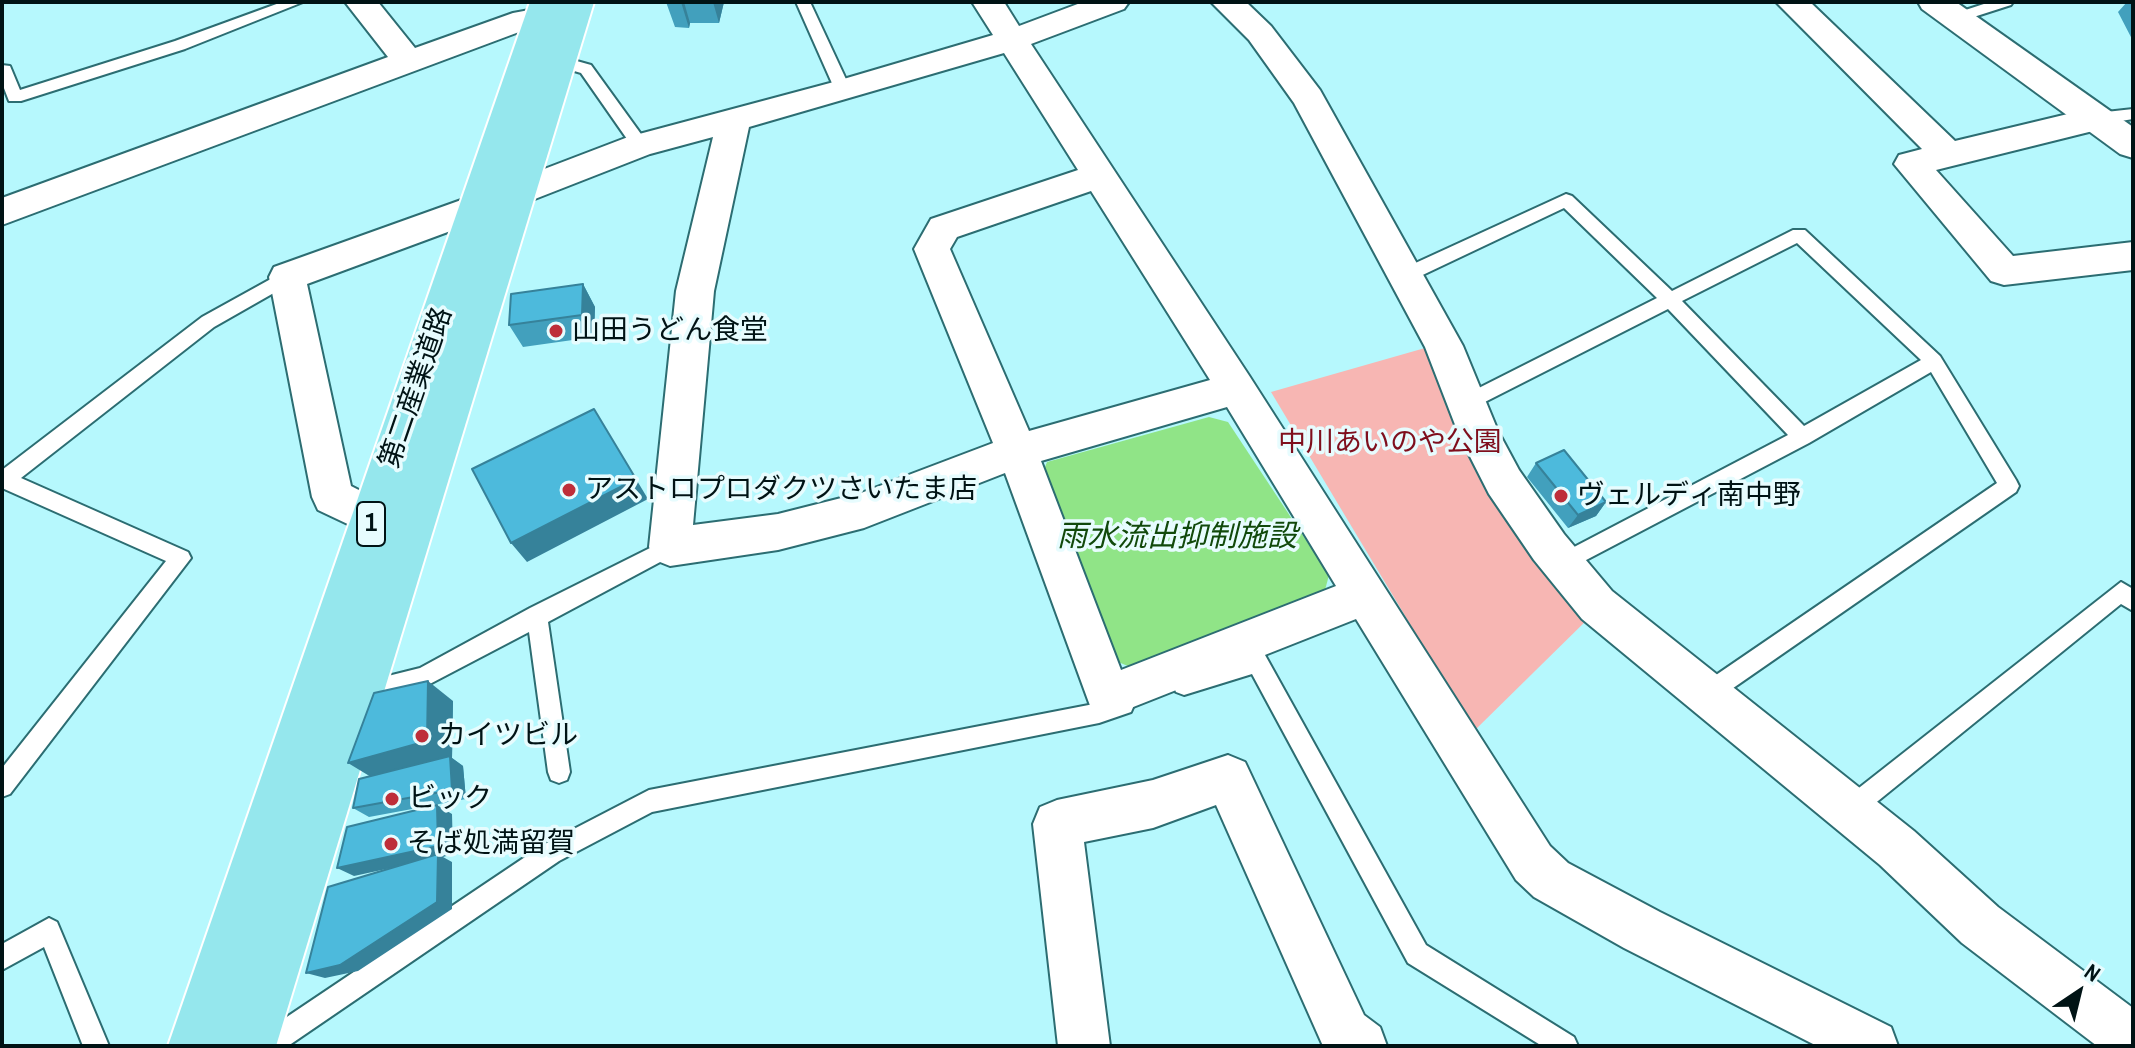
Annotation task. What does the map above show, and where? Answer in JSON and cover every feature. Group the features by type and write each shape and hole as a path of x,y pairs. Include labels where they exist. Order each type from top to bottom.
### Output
{"main road":[{"name":"第二産業道路","path":"196,1046 373,518 498,200 559,61 555,7"},
{"name":"第二産業道路","path":"248,1046 359,692 555,7"}],"street":[{"path":"361,2 408,61"},
{"path":"988,2 1236,388 1533,863 1551,880 1642,930 1872,1046"},
{"path":"373,518 333,497 287,277 640,145 843,90 1014,39 1112,2"},
{"path":"1792,2 1948,155"},
{"path":"1239,5 1308,98 1444,346 1479,435 1504,482 1562,563 1597,605 1897,848 1980,925 2133,1041"},
{"path":"2,212 555,7"},
{"path":"1944,10 2133,145"},
{"path":"2097,119 1911,164 2004,271 2133,256"},
{"path":"734,120 695,291 670,547 778,532 864,510 1017,451 1236,388"},
{"path":"1101,175 944,228 932,249 1017,451 1108,696 1365,595"},
{"path":"1084,1046 1057,824 1153,804 1228,778 1345,1034 1361,1046"}],"lane":[{"path":"2,70 5,70 15,97 180,45 296,2"},
{"path":"803,2 843,90"},
{"path":"1944,10 2006,2"},
{"path":"559,61 586,69 640,145"},
{"path":"2097,119 2133,114"},
{"path":"1404,276 1566,200 1670,300 1802,437"},
{"path":"1466,403 1799,234 1934,361 2009,486 1705,695"},
{"path":"2,786 181,558 4,480 208,322 287,277"},
{"path":"1562,563 1802,437 1934,361"},
{"path":"359,692 424,677 670,547"},
{"path":"1849,810 2121,591 2133,602"},
{"path":"537,615 559,772"},
{"path":"266,1046 551,853 649,801 1099,713 1257,662 1417,954 1565,1046"},
{"path":"2,958 49,930 96,1046"}],"green space":[{"name":"中川あいのや公園","path":"1432,346 1593,614 1474,731 1271,392"}],"water":[{"name":"雨水流出抑制施設","path":"1209,417 1228,422 1329,575 1324,594 1135,669 1111,659 1041,477 1047,462"}],"building":[{"path":"583,284 582,315 509,325 511,294"},
{"path":"594,409 636,479 511,543 472,469"},
{"path":"1564,450 1606,502 1578,515 1536,463"},
{"path":"428,681 427,741 348,763 374,693"},
{"path":"450,756 452,790 353,808 359,779"},
{"path":"437,805 438,846 337,868 347,827"},
{"path":"438,854 437,902 340,965 306,973 328,887"}],"place":[{"name":"山田うどん食堂","path":"556,331"},
{"name":"アストロプロダクツさいたま店","path":"569,490"},
{"name":"ヴェルディ南中野","path":"1561,496"},
{"name":"カイツビル","path":"422,736"},
{"name":"ビック","path":"392,799"},
{"name":"そば処満留賀","path":"391,844"}]}
